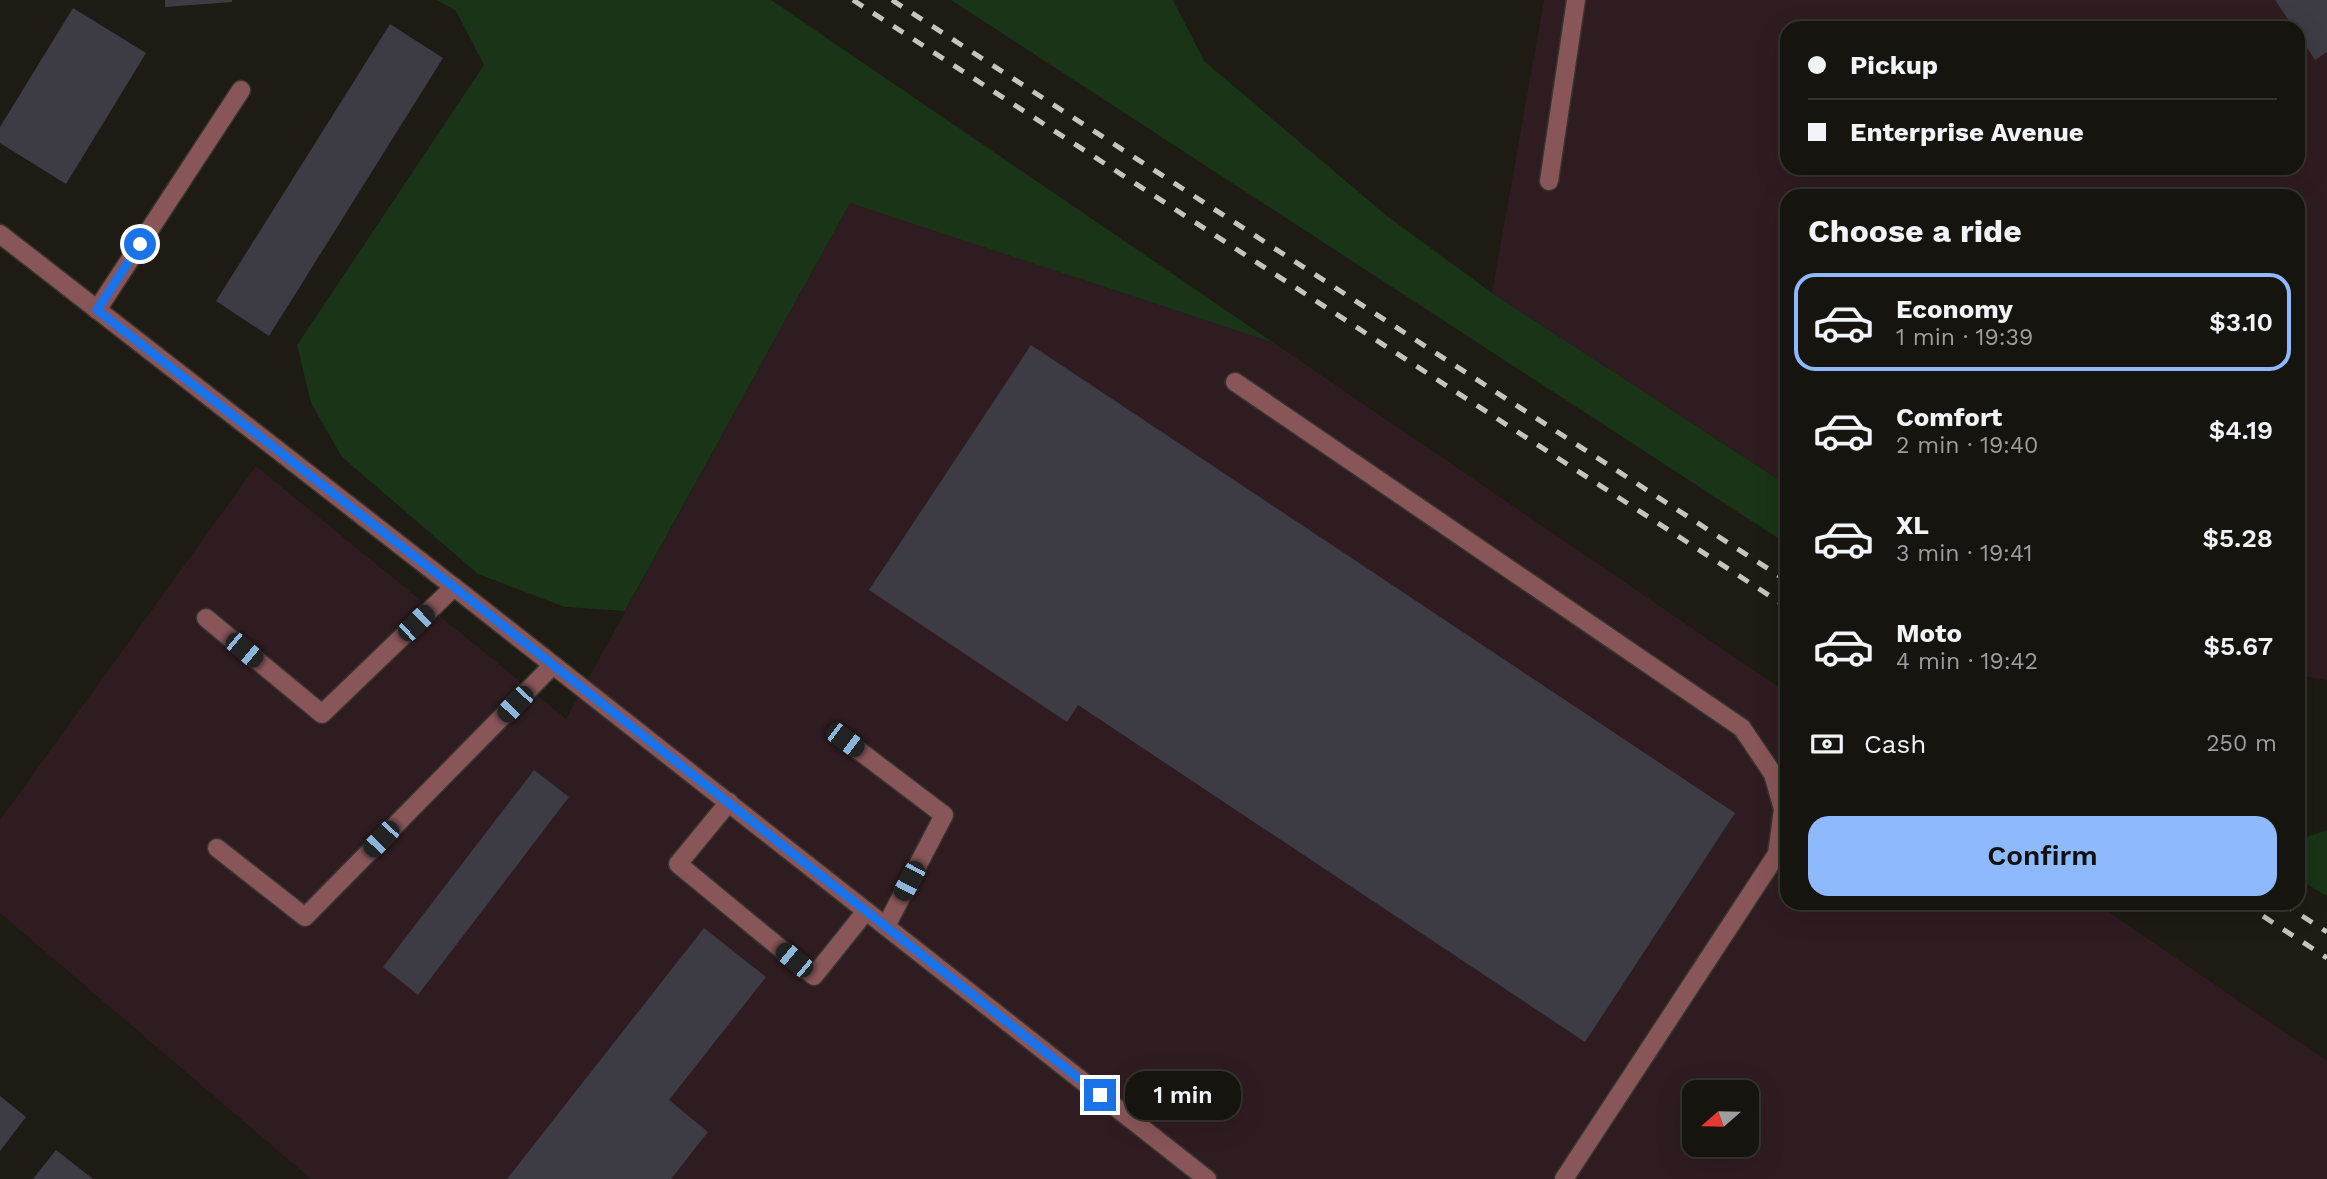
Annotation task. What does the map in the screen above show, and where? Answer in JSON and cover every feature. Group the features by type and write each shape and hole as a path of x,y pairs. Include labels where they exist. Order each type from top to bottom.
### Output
{"street":[{"path":"1549,181 1576,0"},
{"path":"97,310 241,90"},
{"path":"0,234 729,802 1207,1179"},
{"path":"1235,382 1742,728 1773,774 1780,798"},
{"path":"206,618 322,714 454,587"},
{"path":"217,848 305,917 553,665"},
{"path":"845,740 944,815 886,926"},
{"path":"729,802 678,864 814,975 866,911"},
{"path":"1564,1179 1777,854 1780,832"}],"shaded area":[{"path":"1544,0 2327,0 2327,680 2305,676 2305,189 1780,189 1780,480 1492,293"},
{"path":"850,203 1274,343 1780,688 1780,910 2105,910 2327,1061 2327,1179 311,1179 0,913 0,820 256,466 566,719"}],"green space":[{"path":"437,0 771,0 1274,343 850,203 625,611 565,607 478,574 342,457 311,403 297,345 484,65 456,11"},
{"path":"951,0 1173,0 1204,61 1387,216 1492,293 1780,480 1780,539"},
{"path":"2327,830 2327,896 2305,883 2305,838"}],"building":[{"path":"165,0 232,0 232,2 165,7"},
{"path":"2275,0 2327,0 2327,52 2315,60 2305,45 2305,21 2289,21"},
{"path":"73,8 146,53 66,184 0,143 0,127"},
{"path":"390,24 443,58 269,336 216,301"},
{"path":"1031,345 1735,813 1585,1042 1078,705 1067,722 869,590"},
{"path":"534,770 569,797 418,995 383,967"},
{"path":"704,928 766,977 669,1100 708,1132 671,1179 507,1179"},
{"path":"0,1096 26,1117 0,1151"},
{"path":"56,1150 93,1179 33,1179"}],"railway":[{"path":"853,0 1780,602"},
{"path":"892,0 1780,576"},
{"path":"2254,910 2327,958"},
{"path":"2293,910 2327,932"}],"route":[{"path":"140,244 97,310 1100,1095"}]}
